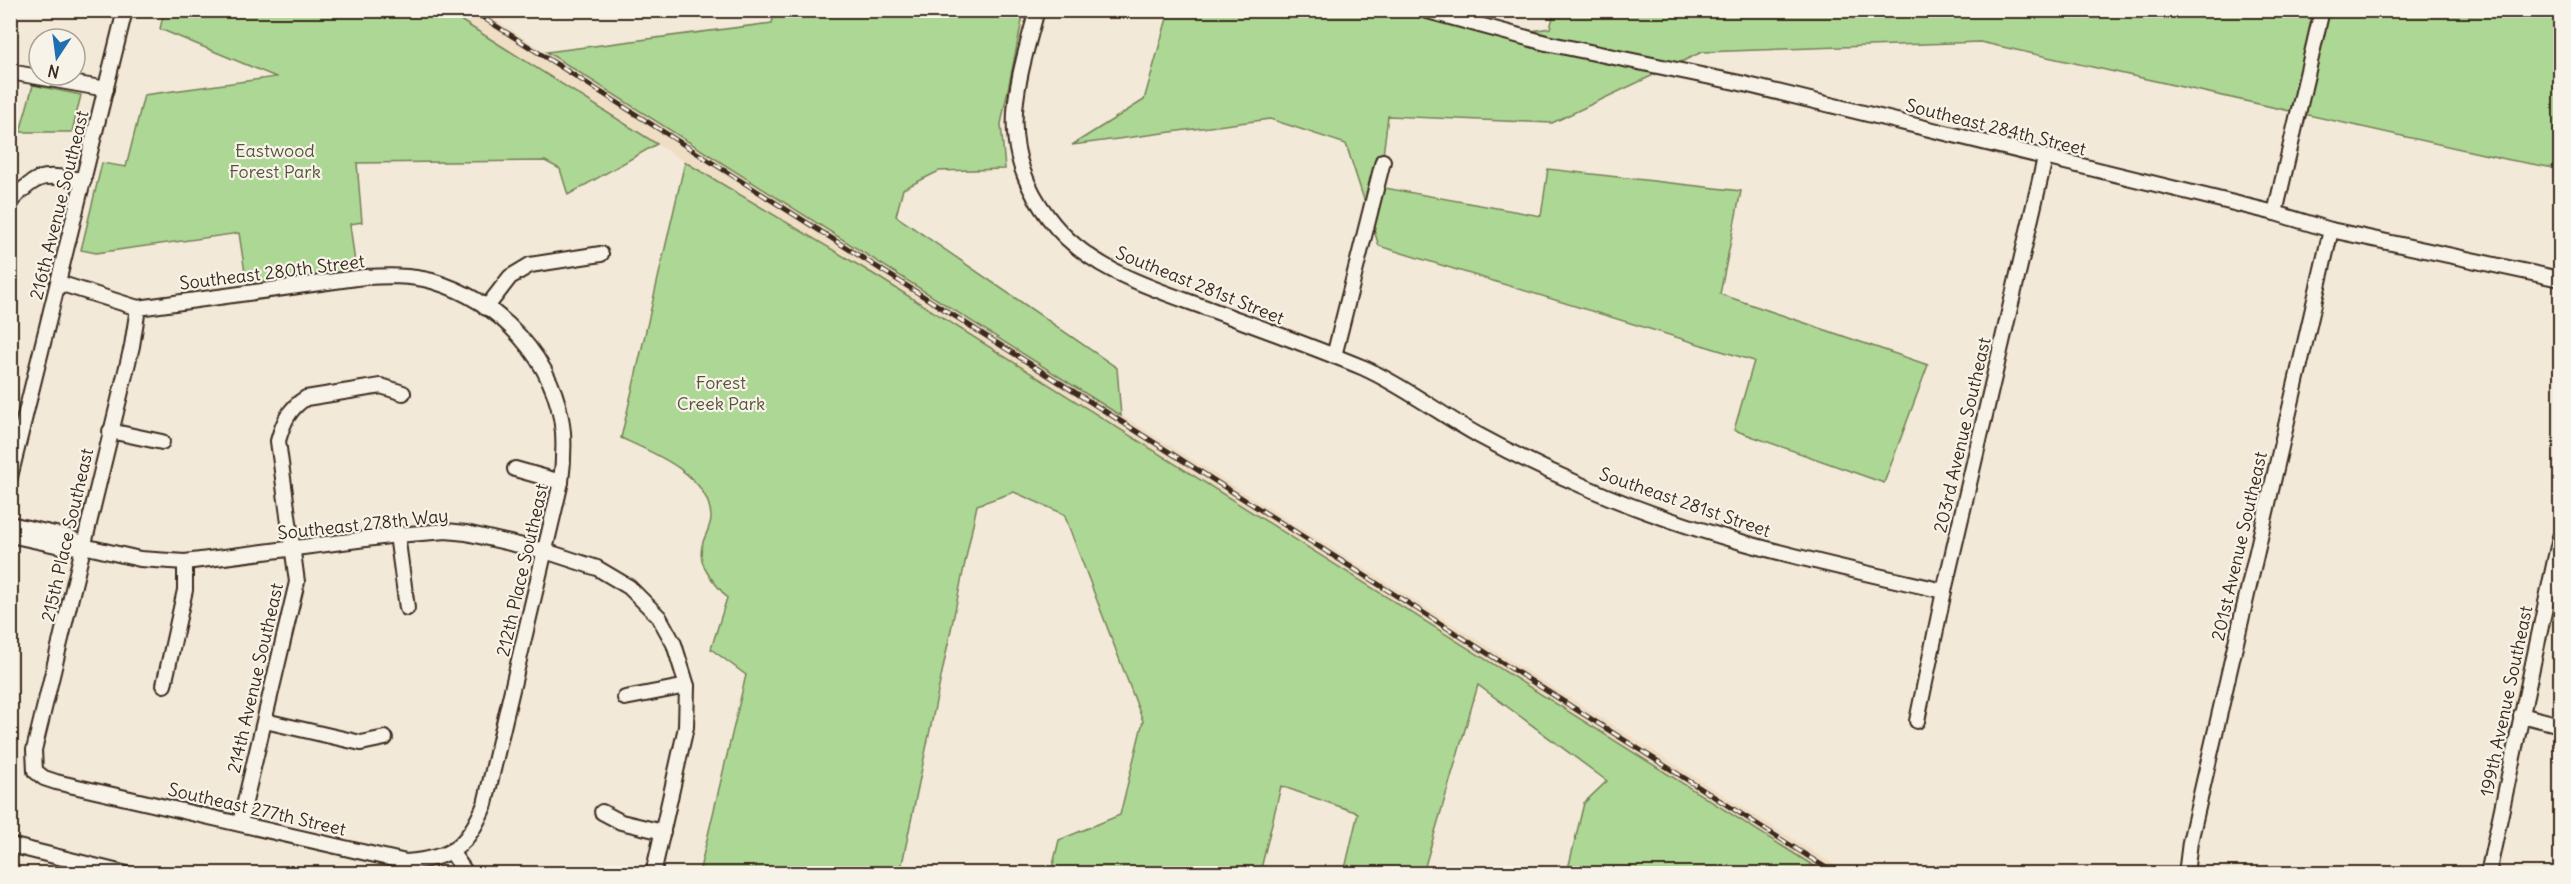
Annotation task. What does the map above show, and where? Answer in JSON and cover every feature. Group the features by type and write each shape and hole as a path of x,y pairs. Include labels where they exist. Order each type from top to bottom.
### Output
{"street":[{"name":"216th Avenue Southeast","path":"10,477 125,10"},
{"name":"Southeast 281st Street","path":"1036,10 1015,94 1015,140 1026,182 1048,218 1084,253 1121,275 1334,356 1385,378 1477,434 1525,459 1626,504 1791,555 1944,591"},
{"name":"Southeast 284th Street","path":"1424,10 1546,43 1740,83 2275,213 2331,230 2560,279"},
{"path":"2275,213 2322,10"},
{"path":"10,72 106,89"},
{"name":"203rd Avenue Southeast","path":"1917,721 1944,591 2045,158"},
{"path":"1334,356 1383,161"},
{"path":"11,200 46,185 83,184"},
{"name":"201st Avenue Southeast","path":"2185,872 2331,230"},
{"path":"486,308 510,277 530,265 601,254"},
{"name":"Southeast 280th Street","path":"59,283 138,308 364,278 396,276 431,281 462,293 486,308"},
{"name":"215th Place Southeast","path":"35,771 34,750 132,346 138,308"},
{"name":"212th Place Southeast","path":"452,853 470,837 485,804 561,482 562,431 558,409 544,371 534,353 510,325 486,308"},
{"name":"214th Avenue Southeast","path":"240,822 295,590 294,548 278,441 289,413 297,403 306,398 381,386 403,393"},
{"path":"110,431 162,442"},
{"path":"515,470 561,482"},
{"name":"Southeast 278th Way","path":"10,524 69,537 83,546"},
{"name":"Southeast 278th Way","path":"10,535 65,547 83,546 140,559 185,562 397,535 446,531 466,533 545,551 597,568 629,587 659,617 674,644 687,686 686,727 653,873"},
{"path":"397,535 406,608"},
{"name":"199th Avenue Southeast","path":"2488,873 2560,537"},
{"path":"164,685 185,590 185,562"},
{"path":"625,698 687,686"},
{"path":"2521,715 2560,725"},
{"path":"265,721 361,743 385,738"},
{"name":"Southeast 277th Street","path":"35,771 56,782 240,822 406,862 452,853"},
{"path":"602,812 621,822 663,832"},
{"path":"10,845 127,873"},
{"path":"452,853 464,870"}],"shaded area":[{"path":"446,11 481,11 1847,873 1825,873 875,275 685,162"}],"green space":[{"path":"1555,10 2560,11 2560,169 2510,160 1980,42 1702,52 1552,123 1388,116 1379,187 1541,216 1548,169 1741,191 1720,294 1928,365 1884,483 1734,430 1754,361 1379,246 1346,144 1270,119 1072,145 1144,100 1169,11 1424,11 1512,34 1550,28"},
{"name":"Eastwood Forest Park","path":"164,11 446,11 657,144 568,195 560,169 545,161 357,163 362,222 350,224 356,271 247,286 239,233 96,253 81,250 102,163 126,167 144,95 276,77 160,29"},
{"path":"775,11 843,11 843,14 874,11 1024,11 1001,124 1005,169 939,171 903,189 896,216 1117,368 1121,416 547,52 772,23"},
{"path":"32,87 81,95 72,132 20,132"},
{"name":"Forest Creek Park","path":"685,162 875,275 1825,873 1567,873 1584,803 1607,781 1478,685 1423,873 1344,873 1358,813 1281,786 1260,873 1051,873 1059,840 1120,815 1143,721 1064,514 1014,492 977,505 901,869 907,873 699,873 746,675 711,649 727,598 707,573 702,558 703,542 711,519 708,501 690,477 677,467 621,438"}],"railway":[{"path":"471,10 1836,874"}]}
